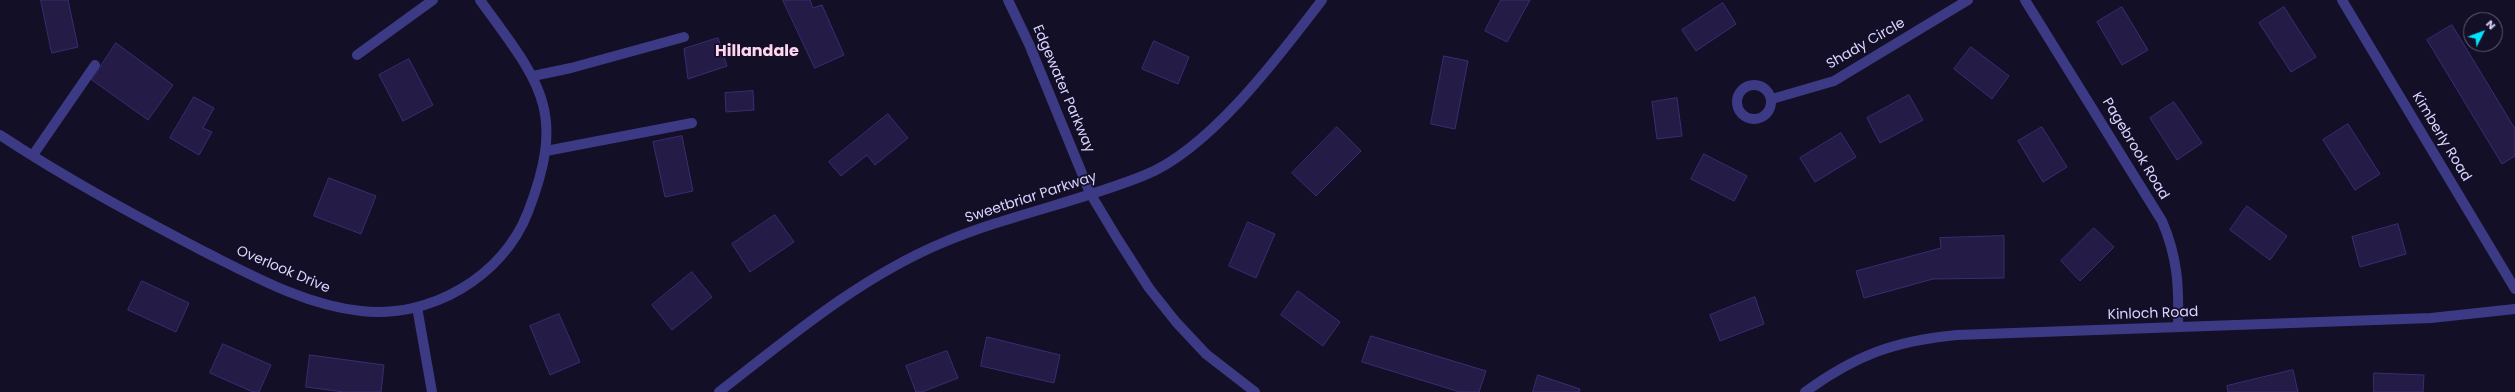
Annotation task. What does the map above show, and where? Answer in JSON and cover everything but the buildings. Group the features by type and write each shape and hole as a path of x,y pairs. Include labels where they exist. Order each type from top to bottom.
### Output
{"street":[{"path":"357,55 432,0"},
{"name":"Overlook Drive","path":"0,135 109,201 172,235 298,295 331,306 362,312 391,311 438,302 461,289 489,269 512,243 537,190 546,150 547,120 542,95 533,76 480,0"},
{"name":"Edgewater Parkway","path":"1008,0 1038,65 1090,193 1149,288 1176,322 1206,354 1255,392"},
{"name":"Sweetbriar Parkway","path":"719,392 818,315 862,285 910,258 980,228 1146,175 1193,145 1268,68 1322,0"},
{"name":"Shady Circle","path":"1772,99 1834,81 1968,0"},
{"name":"Pagebrook Road","path":"2025,0 2162,221 2171,242 2178,269 2178,327"},
{"name":"Kimberly Road","path":"2342,0 2515,289"},
{"path":"533,76 571,68 684,37"},
{"path":"33,155 96,65"},
{"path":"546,150 692,122"},
{"path":"417,307 432,392"},
{"name":"Kinloch Road","path":"1805,392 1847,363 1883,349 1920,339 1956,335 2431,318 2515,309"}],"district":[{"name":"Hillandale","path":"757,52"}]}
